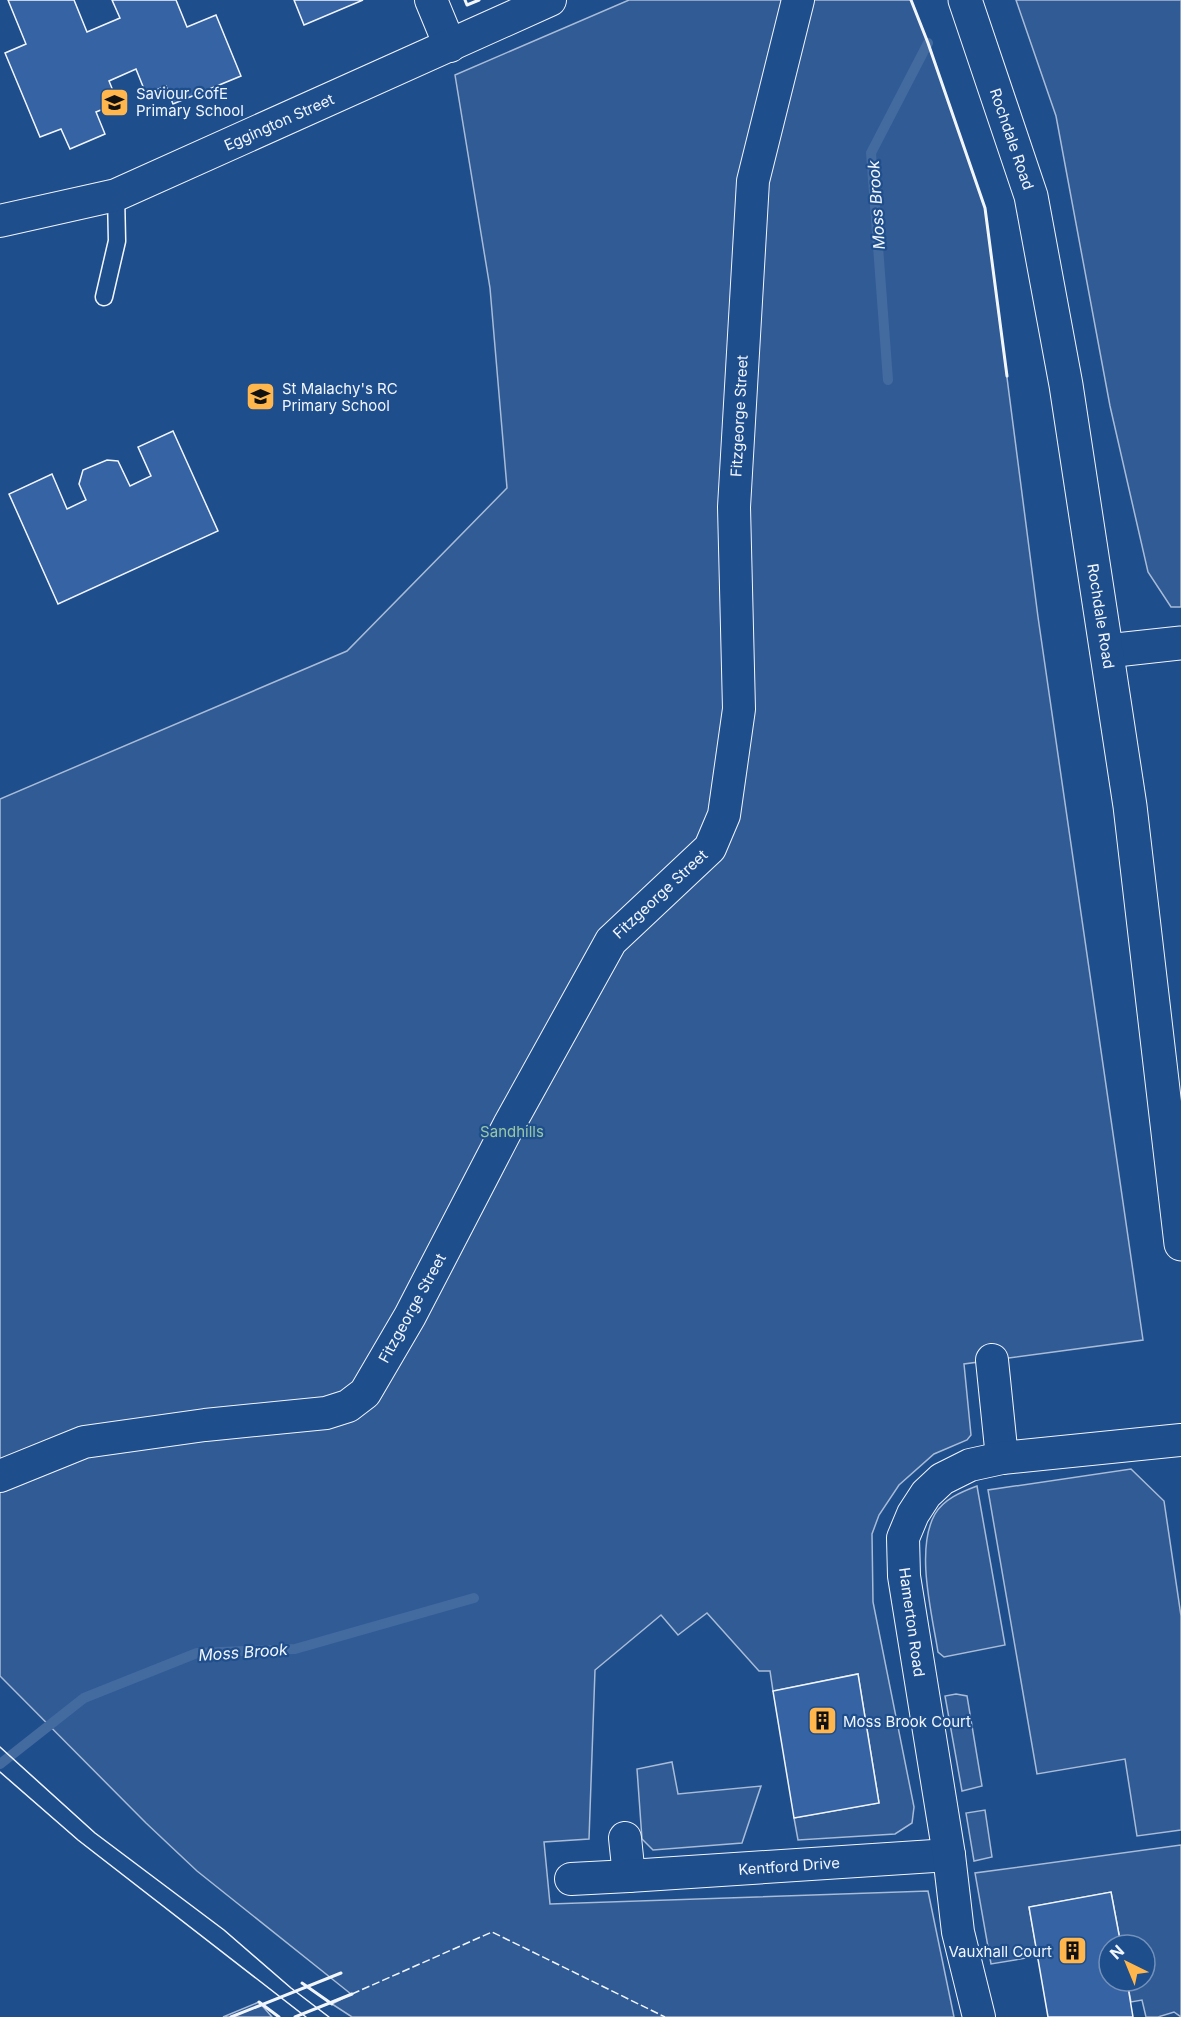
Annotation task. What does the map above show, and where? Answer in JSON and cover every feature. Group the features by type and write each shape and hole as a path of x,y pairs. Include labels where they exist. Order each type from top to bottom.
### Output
{"main road":[{"name":"Rochdale Road","path":"965,0 1031,196 1066,385 1132,818 1176,1156 1181,1245"},
{"path":"1107,651 1181,643"}],"street":[{"path":"431,0 450,46"},
{"name":"Eggington Street","path":"0,221 116,195 550,0"},
{"name":"Fitzgeorge Street","path":"0,1476 84,1442 205,1425 326,1413 348,1406 365,1393 410,1316 509,1125 610,941 710,848 724,815 739,709 734,507 753,181 798,0"},
{"path":"992,1360 1002,1458"},
{"name":"Hamerton Road","path":"980,2017 958,1932 949,1855 903,1576 903,1538 913,1514 926,1494 942,1479 970,1465 1002,1458 1181,1440"},
{"path":"624,1838 629,1876"},
{"name":"Kentford Drive","path":"571,1879 949,1855"}],"lane":[{"path":"104,297 117,241 116,195"}],"green space":[{"name":"Sandhills","path":"629,0 911,0 928,43 985,208 1038,617 1143,1340 964,1364 971,1435 967,1440 934,1454 899,1485 879,1515 872,1534 873,1602 914,1807 912,1823 895,1834 798,1840 794,1818 879,1803 858,1674 773,1691 770,1671 759,1671 707,1613 678,1635 661,1615 595,1670 589,1839 544,1842 550,1904 928,1891 954,2017 352,2017 332,2004 351,1994 197,1871 0,1676 0,799 347,651 507,488 490,288 455,75"},
{"path":"1016,0 1181,0 1181,607 1171,607 1148,572 1110,406 1056,116"},
{"path":"1131,1469 1164,1501 1181,1616 1181,1830 1137,1836 1125,1759 1037,1774 988,1490"},
{"path":"977,1486 1005,1645 944,1657 938,1652 929,1601 926,1545 929,1528 935,1514 943,1504"},
{"path":"956,1694 967,1696 982,1786 962,1791 945,1696"},
{"path":"672,1762 678,1794 761,1786 742,1843 653,1850 642,1839 637,1769"},
{"path":"985,1810 992,1857 974,1861 966,1813"},
{"path":"1181,1845 1181,2017 1174,2012 1158,2017 1146,2017 1142,2000 1131,2002 1129,1993 1157,1993 1157,1933 1119,1933 1111,1892 1029,1907 1038,1956 991,1964 975,1873"},
{"path":"259,2002 272,2017 223,2017"}],"building":[{"path":"8,0 74,0 87,32 120,18 112,0 176,0 187,27 216,15 241,76 173,104 166,86 146,94 136,69 109,81 118,103 96,112 105,134 70,149 61,129 40,137 5,53 26,44"},
{"path":"294,0 363,0 304,25"},
{"path":"173,431 218,531 58,604 9,494 52,474 67,509 86,500 79,484 83,470 107,460 118,461 130,486 151,476 138,447"},
{"name":"Moss Brook Court","path":"858,1674 879,1803 794,1818 773,1691"},
{"name":"Vauxhall Court","path":"1111,1892 1119,1933 1097,1933 1097,1993 1129,1993 1133,2017 1048,2017 1029,1907"}],"waterway":[{"name":"Moss Brook","path":"888,380 871,153 928,43"},
{"name":"Moss Brook","path":"0,1764 84,1698 197,1653 295,1649 474,1598"}],"tram line":[{"path":"0,1747 95,1833 224,1930 291,1988 329,2017"},
{"path":"0,1772 78,1840 306,2017"}],"fence":[{"path":"352,1994 492,1932 665,2017"}],"wall":[{"path":"465,0 467,5 479,0"},
{"path":"911,0 985,208 1007,376"},
{"path":"231,2017 341,1973"},
{"path":"302,1983 332,2004"},
{"path":"295,2017 352,1994"},
{"path":"259,2002 279,2017"}],"place":[{"name":"Saviour CofE Primary School","path":"115,102"},
{"name":"St Malachy's RC Primary School","path":"261,397"},
{"name":"Moss Brook Court","path":"822,1721"},
{"name":"Vauxhall Court","path":"1073,1951"}]}
